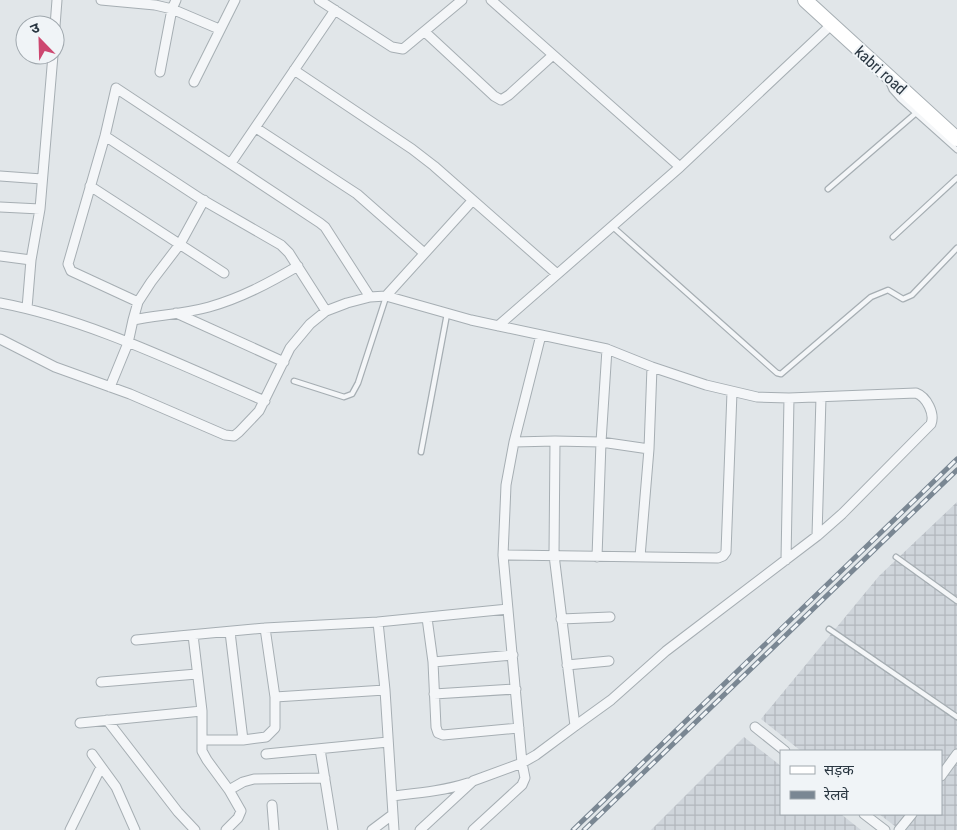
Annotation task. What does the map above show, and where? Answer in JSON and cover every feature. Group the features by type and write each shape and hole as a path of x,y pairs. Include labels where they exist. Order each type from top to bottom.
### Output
{"street":[{"path":"56,15 57,0"},
{"path":"101,0 155,4 172,9 219,29"},
{"path":"160,72 172,9 176,0"},
{"path":"194,82 235,0"},
{"path":"319,0 397,49 407,47 462,0"},
{"path":"491,0 680,167"},
{"name":"kabri road","path":"806,0 831,25 957,138"},
{"path":"231,164 335,10"},
{"path":"498,326 680,167 831,25"},
{"path":"425,32 494,96 501,100 553,55"},
{"path":"27,308 31,260 40,209 52,65"},
{"path":"294,70 412,149 434,166 557,274"},
{"path":"886,75 906,84 957,130"},
{"path":"138,302 69,268 68,264 105,136 116,88 325,227 370,296"},
{"path":"256,128 357,194 424,253"},
{"path":"105,136 204,200 281,245 298,266 326,311"},
{"path":"0,176 42,179"},
{"path":"90,186 224,273"},
{"path":"110,387 128,343 138,302 180,244 204,200"},
{"path":"386,296 472,201"},
{"path":"0,206 40,209"},
{"path":"0,256 31,260"},
{"path":"133,320 210,307 247,294 298,266"},
{"path":"0,339 55,367 110,387 228,436 234,436 239,432 265,401 298,337 310,324 326,311 347,302 370,296 386,296 447,314 607,349 652,367 732,392 789,398 919,394 927,403 933,418 929,427 817,536 666,651 611,700 536,755 522,763 455,787 392,796"},
{"path":"0,303 47,313 128,343 265,401"},
{"path":"175,313 284,362"},
{"path":"473,830 522,786 525,778 522,763 503,555 506,485 514,442 541,335"},
{"path":"597,557 601,442 607,349"},
{"path":"640,557 649,449 652,367"},
{"path":"503,555 718,558 725,554 732,392"},
{"path":"817,536 821,397"},
{"path":"786,560 789,398"},
{"path":"555,441 554,555 575,726"},
{"path":"514,442 601,442 649,449"},
{"path":"136,640 265,628 427,618 508,609"},
{"path":"561,619 610,616"},
{"path":"427,618 433,662 436,728 438,733 440,735 519,728"},
{"path":"378,622 385,690 394,830"},
{"path":"202,740 243,740 266,737 272,732 275,724 275,697 265,628"},
{"path":"230,632 243,740"},
{"path":"193,635 202,711 204,756 229,790 241,811 238,818 226,830"},
{"path":"433,662 513,655"},
{"path":"567,665 609,661"},
{"path":"101,682 197,674"},
{"path":"434,694 516,689"},
{"path":"275,697 385,690"},
{"path":"80,723 202,711"},
{"path":"108,720 178,812 195,830"},
{"path":"755,728 784,750"},
{"path":"266,754 388,742"},
{"path":"320,749 333,830"},
{"path":"92,754 121,796 135,830"},
{"path":"942,775 957,754"},
{"path":"70,830 101,767"},
{"path":"229,790 243,782 254,779 325,778"},
{"path":"420,830 473,781"},
{"path":"272,805 274,830"},
{"path":"372,830 392,815"},
{"path":"865,815 885,830"},
{"path":"899,830 911,815"}],"lane":[{"path":"886,75 895,94 957,150"},
{"path":"828,189 916,113"},
{"path":"893,237 957,178"},
{"path":"612,226 777,373 781,374 871,297 888,290 903,300 912,295 957,248"},
{"path":"294,381 344,397 352,394 358,383 386,296"},
{"path":"421,452 447,314"},
{"path":"896,557 957,602"},
{"path":"829,629 957,717"}],"shaded area":[{"path":"957,502 957,830 900,830 880,815 942,815 942,750 800,750 761,719 879,576"},
{"path":"744,737 780,765 780,815 842,815 861,830 651,830"}],"railway":[{"path":"573,830 957,459"},
{"path":"584,830 957,470"}]}
